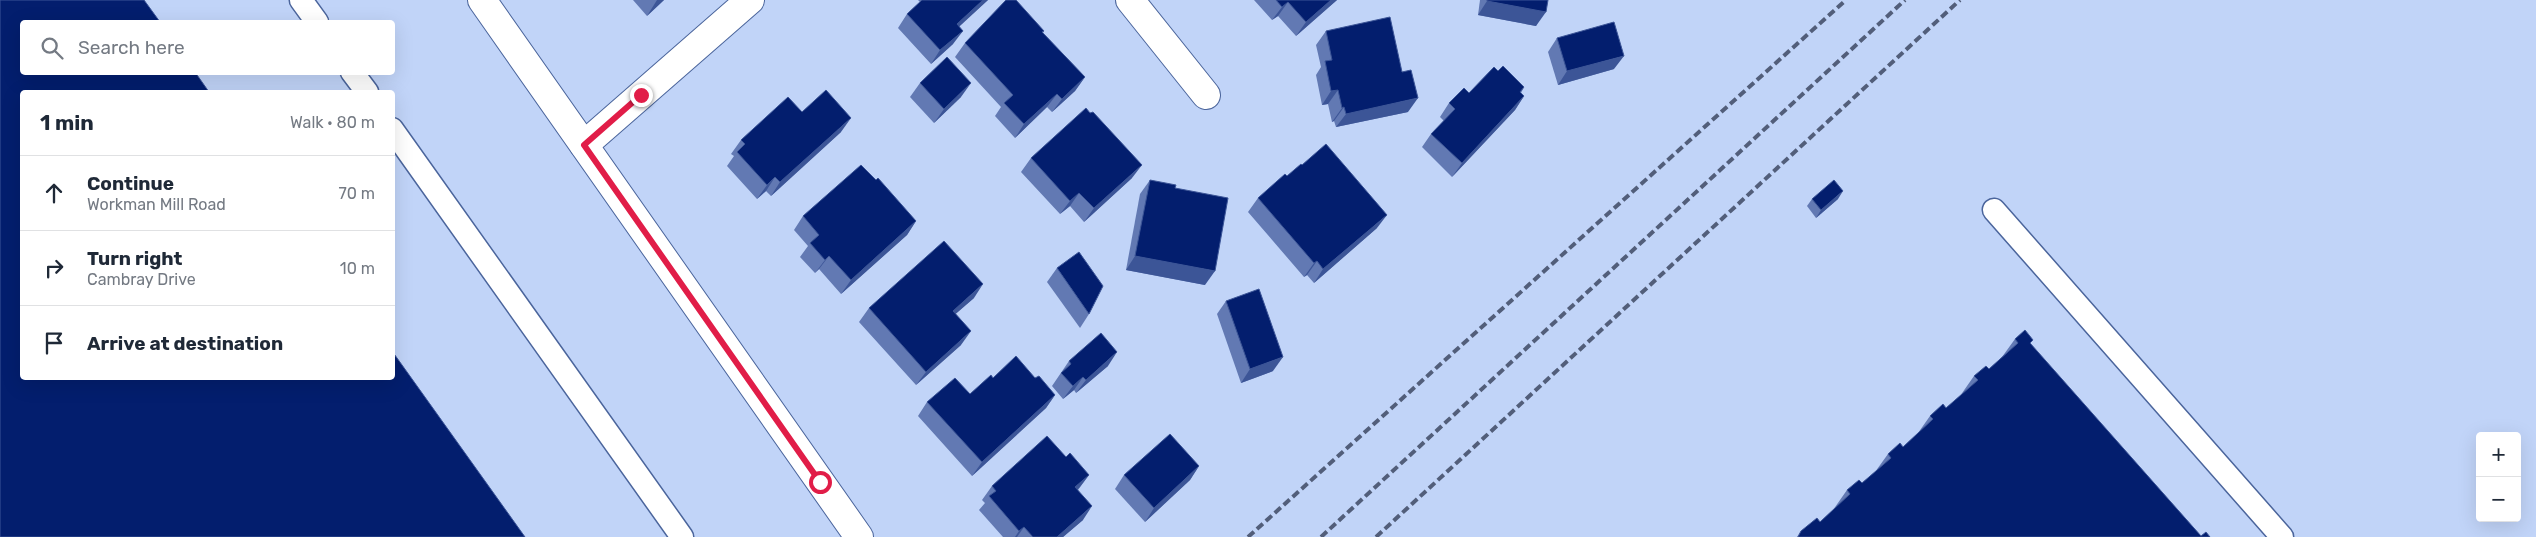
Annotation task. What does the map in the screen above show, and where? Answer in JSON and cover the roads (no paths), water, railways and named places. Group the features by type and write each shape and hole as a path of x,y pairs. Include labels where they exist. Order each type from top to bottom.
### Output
{"street":[{"path":"482,0 852,535"},
{"path":"584,145 750,0"},
{"path":"1130,0 1206,95"}],"lane":[{"path":"301,0 316,20"},
{"path":"354,75 366,90"},
{"path":"395,133 682,537"},
{"path":"1994,210 2282,537"}],"railway":[{"path":"1248,537 1846,0"},
{"path":"1321,537 1905,0"},
{"path":"1376,537 1960,0"}]}
